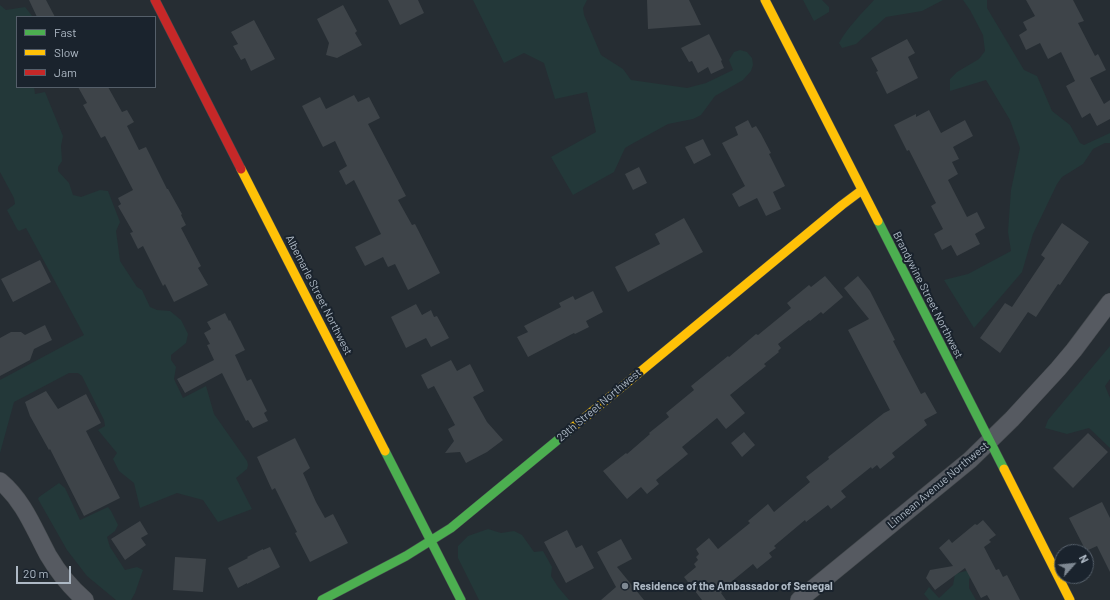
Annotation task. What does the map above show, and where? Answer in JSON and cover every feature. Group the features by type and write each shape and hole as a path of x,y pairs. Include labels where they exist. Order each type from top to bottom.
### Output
{"street":[{"name":"Albemarle Street Northwest","path":"155,0 461,600"},
{"name":"Brandywine Street Northwest","path":"766,0 1070,600"},
{"name":"29th Street Northwest","path":"322,600 406,556 451,528 862,190"},
{"name":"Linnean Avenue Northwest","path":"799,600 970,460 1037,392 1074,350 1110,302"},
{"path":"0,481 12,492 29,517 57,569 72,588 85,600"}],"green space":[{"path":"473,0 587,0 583,8 584,15 601,55 623,69 631,80 687,88 706,83 733,70 729,60 734,52 740,50 747,52 752,58 753,65 751,71 743,80 715,96 701,115 693,119 668,124 625,148 614,172 573,195 551,157 596,132 587,92 555,99 544,63 524,53 504,63"},
{"path":"803,0 822,0 829,7 829,12 814,21"},
{"path":"874,0 943,0 922,11 886,17 856,44 842,48 839,43 847,31"},
{"path":"963,0 987,0 987,8 1024,70 1037,76 1052,111 1070,125 1080,143 1084,145 1110,133 1110,143 1105,143 1093,149 1083,164 1062,177 1057,184 1033,234 1022,272 974,328 944,280 968,274 1011,251 1008,232 1011,190 1020,148 1010,120 986,80 950,91 950,79 957,72 979,59 985,51 983,35"},
{"path":"0,5 6,10 25,7 32,16 16,16 16,88 34,88 35,94 45,92 63,136 61,146 62,161 58,167 58,171 69,183 73,195 81,197 100,190 108,191 120,222 116,231 120,261 137,287 142,290 150,307 157,310 170,311 181,320 188,334 186,343 171,355 171,360 176,367 174,379 183,398 206,386 214,414 247,461 247,469 236,478 252,509 218,522 203,500 177,493 140,508 134,483 119,471 113,459 117,453 98,430 105,426 104,420 82,376 78,373 69,373 14,402 0,453 0,380 84,335 26,228 19,231 7,210 15,204 14,198 0,172"},
{"path":"1110,346 1110,379 1105,386 1110,398 1110,448 1089,428 1067,434 1045,428 1048,420"},
{"path":"59,483 65,488 80,520 108,507 111,511 118,525 115,531 107,537 110,547 125,570 137,567 143,570 131,600 116,600 87,576 67,550 38,499"},
{"path":"488,529 501,533 514,531 522,535 534,552 543,551 552,567 551,576 569,600 479,600 458,558 458,546 468,536"},
{"path":"969,570 973,575 969,579 969,588 976,600 929,600 924,594 929,587 939,598 953,585 955,574"}],"building":[{"path":"29,0 46,0 54,16 37,16"},
{"path":"388,0 418,0 424,13 400,25"},
{"path":"647,0 689,0 701,25 648,29"},
{"path":"1026,0 1073,0 1084,21 1078,23 1095,56 1098,54 1106,70 1090,78 1104,104 1110,100 1110,119 1097,126 1090,113 1082,118 1066,86 1075,81 1061,52 1048,59 1040,43 1026,50 1019,35 1027,30 1023,22 1035,16"},
{"path":"343,5 357,31 355,33 362,45 337,58 326,55 329,43 317,19"},
{"path":"254,20 275,59 251,71 245,58 241,60 233,46 238,44 231,32"},
{"path":"709,34 722,60 721,61 724,68 711,74 708,67 698,73 692,61 689,62 681,48"},
{"path":"907,39 915,53 908,57 918,78 887,94 871,58"},
{"path":"79,88 109,88 122,112 127,110 134,122 127,126 139,150 146,147 167,189 182,214 181,215 186,225 181,228 201,266 198,268 208,285 174,302 165,284 163,286 143,246 138,249 130,233 133,232 118,206 121,204 118,198 133,190 105,136 101,138 83,105 87,103"},
{"path":"354,95 358,102 369,97 380,118 368,124 406,196 398,200 412,225 415,224 440,273 408,290 395,264 388,267 383,257 365,266 355,247 381,234 354,180 346,185 339,171 347,166 335,141 323,147 302,106 320,97 326,109"},
{"path":"929,110 941,133 965,120 973,136 953,147 959,159 952,162 958,174 948,180 967,217 977,212 985,228 975,234 980,244 957,256 951,245 942,250 934,234 943,229 931,206 936,203 909,150 907,151 894,125 916,114 916,117"},
{"path":"748,120 752,128 756,126 761,134 785,186 773,192 781,209 766,216 757,198 739,207 732,194 745,186 722,143 738,135 735,127"},
{"path":"703,139 711,155 694,164 685,147"},
{"path":"639,167 647,183 633,190 625,174"},
{"path":"684,218 703,252 628,292 615,267 660,244 655,234"},
{"path":"1062,223 1089,242 1036,317 1028,312 1000,353 980,338 1005,303 1012,307 1045,258 1041,255"},
{"path":"40,260 51,282 13,302 1,279"},
{"path":"825,276 843,297 823,314 821,312 810,321 809,320 778,344 781,348 778,351 779,352 764,364 766,366 730,395 745,413 726,429 717,418 682,447 688,454 656,480 659,484 647,494 641,487 627,499 603,471 626,453 627,454 650,434 649,433 669,417 666,413 694,390 691,386 791,308 787,303 809,285 811,287"},
{"path":"858,276 870,291 895,340 893,341 921,394 925,392 937,413 924,420 927,425 892,453 895,457 880,469 877,465 872,469 871,467 841,491 846,497 831,509 828,505 806,522 805,520 774,546 776,548 769,553 772,557 757,569 753,564 725,587 726,588 721,593 726,600 702,600 684,577 696,567 694,564 698,560 696,557 699,554 696,549 709,538 718,549 750,523 748,521 768,504 774,512 810,482 806,477 829,459 828,457 884,413 890,410 848,330 869,319 844,288"},
{"path":"593,291 603,312 586,321 589,327 575,334 574,333 528,357 517,337 528,332 524,326 561,307 559,303 573,296 575,300"},
{"path":"416,304 422,315 431,310 434,317 437,316 449,338 431,347 426,338 406,348 391,317"},
{"path":"225,313 245,350 235,355 247,381 251,379 267,411 264,413 268,421 253,428 248,420 246,421 222,373 185,393 177,379 214,360 207,345 210,344 204,333 211,329 207,322"},
{"path":"45,325 52,340 34,349 30,360 0,376 0,338 11,332 21,332 25,335"},
{"path":"451,360 457,371 470,364 484,391 473,397 487,422 503,440 487,452 466,463 460,452 445,453 454,441 448,429 455,425 434,386 428,389 421,375"},
{"path":"46,391 58,409 86,394 101,423 86,431 120,498 84,516 50,449 49,450 30,416 25,402"},
{"path":"744,432 755,445 742,457 731,443"},
{"path":"1088,433 1108,452 1073,488 1053,468"},
{"path":"295,438 310,468 303,473 316,502 325,518 333,514 348,543 310,562 275,488 272,490 257,457"},
{"path":"1102,502 1110,518 1110,572 1097,546 1094,547 1094,544 1082,544 1069,518"},
{"path":"983,520 996,535 989,540 991,542 984,547 996,570 999,569 1003,577 1007,575 1020,600 990,600 987,595 981,598 965,568 935,590 926,578 930,570 953,566 939,548 949,539 952,543 975,524 977,525"},
{"path":"140,521 148,534 141,538 146,545 125,560 111,539"},
{"path":"567,530 576,548 582,545 594,568 566,583 544,542"},
{"path":"621,539 632,559 617,567 644,600 601,600 616,587 597,552"},
{"path":"270,547 280,567 238,588 228,568 263,549"},
{"path":"175,557 206,559 203,592 173,590"}],"traffic: fast":[{"path":"878,221 1004,469"},
{"path":"322,600 406,556 451,528 571,429"},
{"path":"385,451 461,600"}],"traffic: slow":[{"path":"765,0 878,221"},
{"path":"241,169 385,451"},
{"path":"571,429 862,190"},
{"path":"1004,469 1070,600"}],"traffic: jam":[{"path":"155,0 241,169"}],"place":[{"name":"Residence of the Ambassador of Senegal","path":"625,586"}]}
